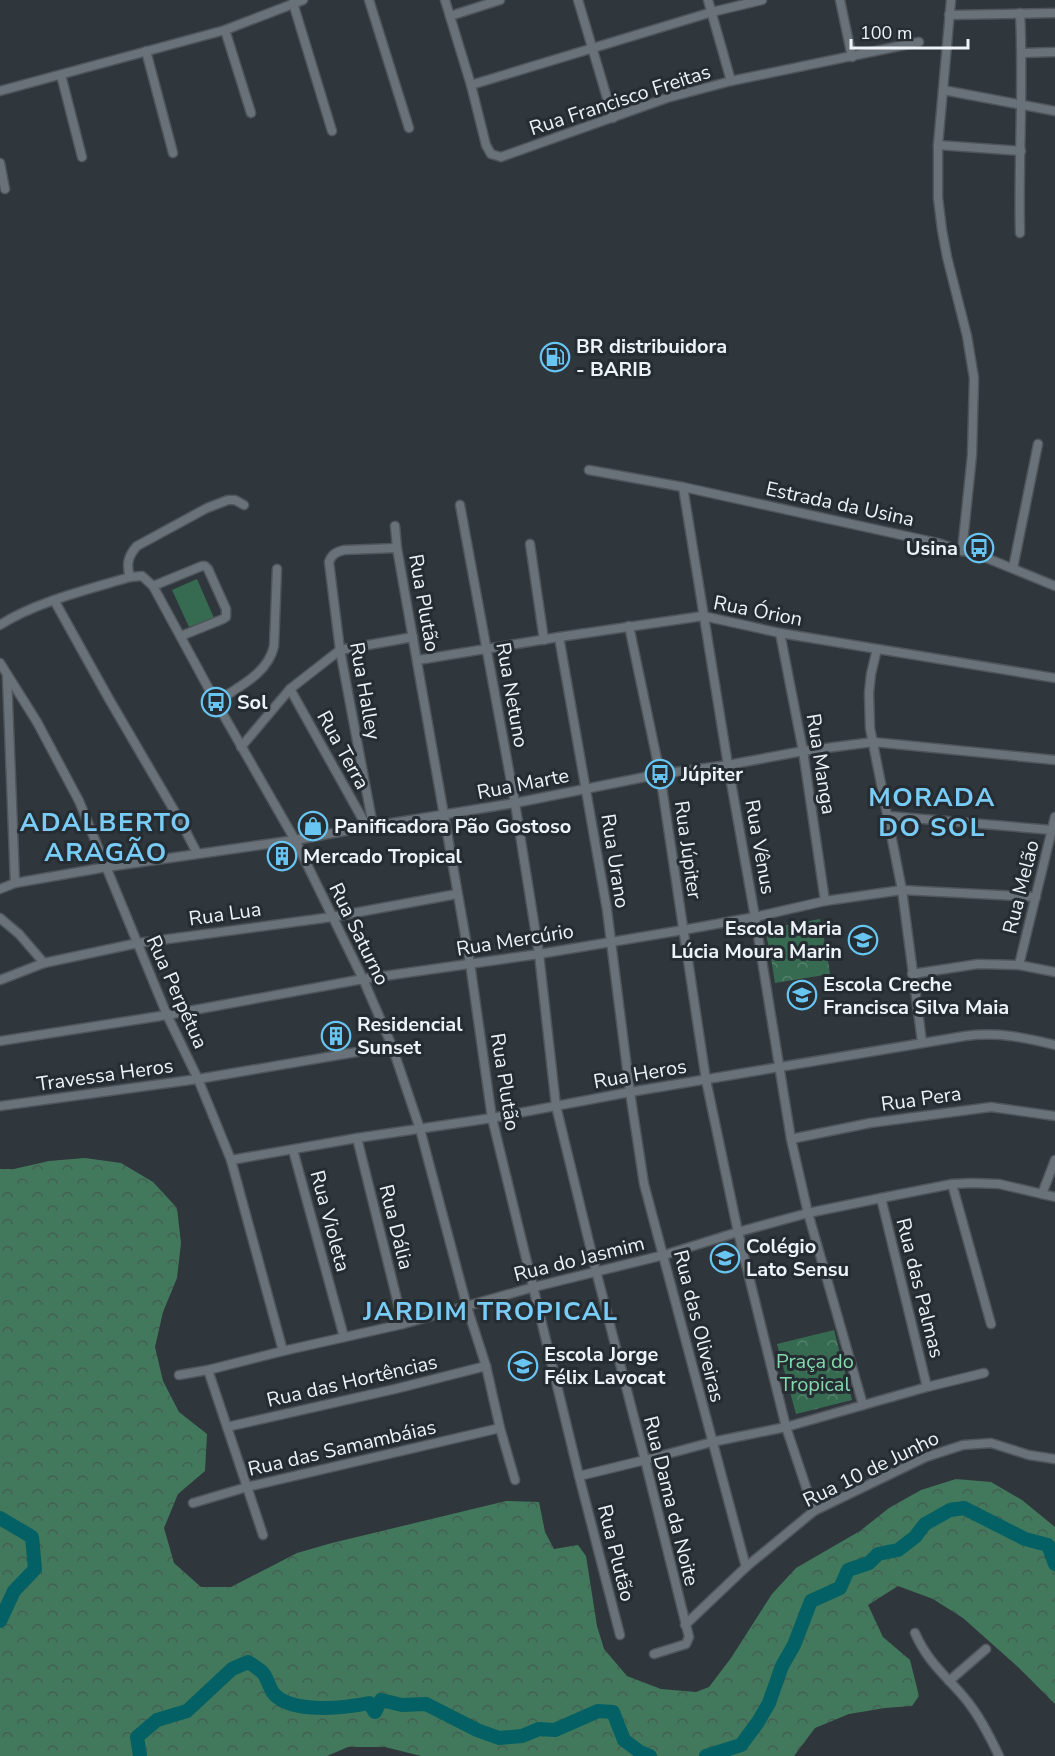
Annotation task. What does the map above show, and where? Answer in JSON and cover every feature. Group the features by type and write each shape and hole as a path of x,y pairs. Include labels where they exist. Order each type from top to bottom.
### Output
{"street":[{"path":"0,91 225,30 303,0"},
{"path":"369,0 409,128"},
{"path":"445,0 471,85 712,12 762,0"},
{"path":"450,16 500,0"},
{"path":"578,0 613,118"},
{"path":"708,0 731,81"},
{"path":"840,0 852,57"},
{"path":"951,0 938,145 938,198 947,257 967,336 974,378 972,455 962,551"},
{"path":"293,3 332,131"},
{"path":"1020,13 1022,53 1021,151 1018,178 1020,233"},
{"path":"949,15 1055,13"},
{"path":"225,30 251,113"},
{"name":"Rua Francisco Freitas","path":"471,85 486,145 491,154 501,157 667,98 731,81 919,42"},
{"path":"146,51 173,153"},
{"path":"1022,53 1055,52"},
{"path":"61,75 82,157"},
{"path":"943,90 1055,111"},
{"path":"938,145 1021,151"},
{"path":"0,163 5,189"},
{"path":"1013,568 1038,444"},
{"name":"Estrada da Usina","path":"589,470 683,487 938,543 972,552 1055,586"},
{"name":"Rua Vênus","path":"683,487 792,1139 808,1213 863,1405"},
{"path":"0,625 54,600 130,577 128,559 137,546 207,508 228,500 235,500 244,505"},
{"name":"Rua Netuno","path":"460,505 515,803 539,954 556,1106"},
{"name":"Rua Plutão","path":"395,526 470,963 492,1118 620,1635"},
{"path":"530,544 544,640"},
{"name":"Rua Halley","path":"370,826 340,650 329,562 331,556 336,552 344,550 397,548"},
{"path":"153,586 202,566 208,569 226,609 225,616 223,619 181,636"},
{"path":"216,702 259,673 272,655 278,569"},
{"name":"Rua Saturno","path":"130,577 142,576 153,586 295,840 363,979 392,1046 420,1129 515,1480"},
{"path":"54,600 182,824 196,853"},
{"name":"Rua Órion","path":"418,660 703,616 780,633 1055,678"},
{"name":"Rua Júpiter","path":"629,626 660,774 706,1080 738,1232 786,1427 814,1511"},
{"name":"Rua Manga","path":"780,633 803,751 825,901"},
{"path":"242,747 290,689 340,650 413,636"},
{"name":"Rua Urano","path":"560,637 611,941 630,1092"},
{"path":"877,649 871,674 869,714 902,890 922,1042"},
{"name":"Rua Perpétua","path":"0,663 37,722 79,801 168,1015 198,1079 231,1160 283,1351"},
{"path":"7,676 15,883"},
{"name":"Rua Terra","path":"290,689 370,826"},
{"name":"Rua Marte","path":"0,890 15,883 107,867 295,840 515,803 660,774 873,742 1055,760"},
{"path":"888,816 1052,830"},
{"name":"Rua Melão","path":"1019,965 1055,817"},
{"name":"Rua Mercúrio","path":"0,1041 168,1015 363,979 539,954 683,930 756,917 825,901 902,890 1036,897"},
{"name":"Rua Lua","path":"0,980 44,963 138,943 332,917 457,894"},
{"path":"0,918 19,934 44,963"},
{"path":"912,974 978,964 1019,965 1055,972"},
{"name":"Rua Heros","path":"231,1160 492,1118 630,1092 986,1033 1009,1034 1055,1045"},
{"name":"Travessa Heros","path":"0,1106 198,1079 392,1046"},
{"name":"Rua das Oliveiras","path":"630,1092 644,1184 746,1567"},
{"name":"Rua Dama da Noite","path":"556,1106 685,1625"},
{"name":"Rua Pera","path":"792,1139 870,1123 991,1107 1055,1116"},
{"name":"Rua Dália","path":"357,1138 403,1324"},
{"name":"Rua Violeta","path":"293,1150 344,1337"},
{"path":"1042,1194 1055,1160"},
{"name":"Rua do Jasmim","path":"179,1375 208,1371 283,1351 403,1324 534,1287 664,1255 808,1213 881,1198 952,1184 972,1183 999,1185 1055,1197"},
{"path":"952,1184 991,1324"},
{"name":"Rua das Palmas","path":"881,1198 927,1387"},
{"name":"Rua das Hortências","path":"226,1427 486,1366"},
{"path":"208,1371 263,1535"},
{"path":"579,1476 645,1461 712,1442 786,1427 984,1373"},
{"name":"Rua das Samambáias","path":"193,1503 248,1487 500,1428"},
{"name":"Rua 10 de Junho","path":"654,1654 686,1644 689,1637 685,1625 746,1567 814,1511 926,1457 963,1445 998,1444 1029,1455 1055,1459"},
{"path":"915,1633 931,1661 965,1698 999,1756"},
{"path":"949,1681 986,1649"}],"green space":[{"path":"197,579 214,618 189,627 172,590"},
{"path":"820,919 826,948 771,958 765,929"},
{"path":"826,948 830,974 775,983 771,958"},
{"path":"85,1158 121,1163 153,1182 177,1208 181,1243 177,1278 163,1312 155,1347 163,1381 179,1412 207,1434 205,1471 178,1494 164,1528 174,1563 201,1587 231,1587 297,1553 332,1543 506,1501 539,1502 545,1532 554,1549 578,1545 586,1556 597,1626 604,1649 627,1676 661,1689 696,1692 709,1687 731,1658 772,1594 796,1568 860,1531 889,1508 921,1490 956,1479 991,1482 1022,1500 1055,1527 1055,1704 963,1618 933,1599 898,1586 868,1605 883,1637 910,1660 919,1696 912,1706 849,1714 815,1728 794,1756 421,1756 385,1747 348,1747 327,1756 0,1756 0,1169"},
{"name":"Praça do Tropical","path":"834,1330 852,1400 796,1414 777,1344"},
{"path":"817,1346 829,1354 817,1374 805,1367"}],"waterway":[{"path":"706,1756 741,1745 758,1722 769,1703 782,1666 794,1645 811,1601 840,1588 848,1570 869,1563 878,1554 898,1550 915,1537 925,1524 950,1510 964,1508 1025,1539 1048,1545 1055,1564"},
{"path":"0,1518 32,1537 35,1569 14,1591 0,1621"},
{"path":"140,1756 137,1737 157,1720 187,1711 232,1669 248,1662 263,1673 274,1694 293,1705 334,1708 369,1703 375,1712 381,1700 402,1705 426,1704 477,1730 499,1738 522,1736 539,1729 555,1730 598,1711 613,1712 624,1740 640,1752 650,1756"}],"place":[{"name":"BR distribuidora - BARIB","path":"555,357"},
{"name":"Usina","path":"979,548"},
{"name":"Sol","path":"216,702"},
{"name":"Júpiter","path":"660,774"},
{"name":"Panificadora Pão Gostoso","path":"313,826"},
{"name":"Mercado Tropical","path":"282,856"},
{"name":"Escola Maria Lúcia Moura Marin","path":"863,940"},
{"name":"Escola Creche Francisca Silva Maia","path":"802,995"},
{"name":"Residencial Sunset","path":"336,1036"},
{"name":"Colégio Lato Sensu","path":"725,1258"},
{"name":"Escola Jorge Félix Lavocat","path":"523,1366"}],"district":[{"name":"MORADA DO SOL","path":"932,812"},
{"name":"ADALBERTO ARAGÃO","path":"106,837"},
{"name":"JARDIM TROPICAL","path":"491,1311"}]}
